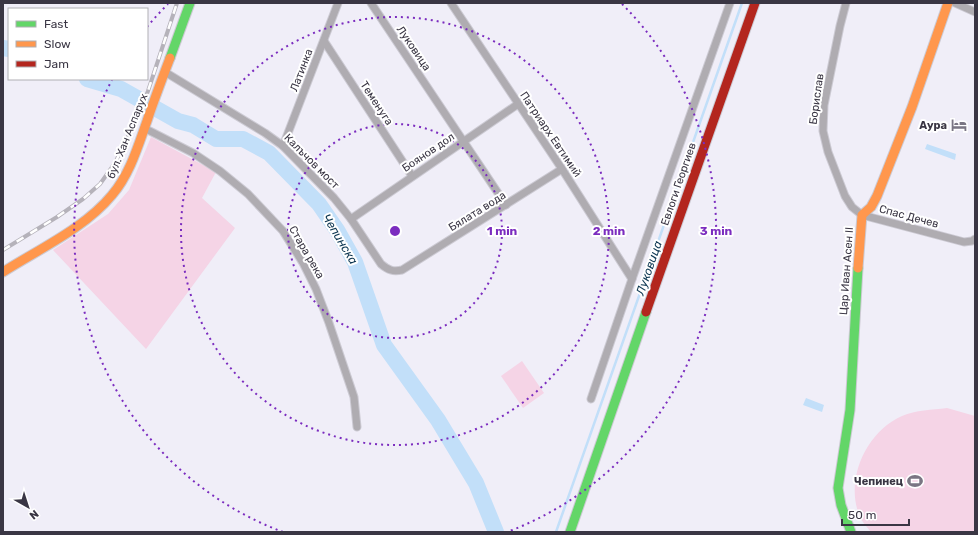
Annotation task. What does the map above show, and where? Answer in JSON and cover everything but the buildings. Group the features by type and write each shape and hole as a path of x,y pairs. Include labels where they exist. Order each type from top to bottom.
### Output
{"street":[{"name":"бул. Хан Аспарух","path":"3,272 68,232 86,219 105,203 118,188 129,168 190,3"},
{"name":"Латинка","path":"283,146 338,3"},
{"name":"Луковица","path":"371,3 506,205"},
{"name":"Патриарх Евтимий","path":"451,3 562,169 632,278"},
{"name":"Евлоги Георгиев","path":"591,399 632,278 730,3"},
{"name":"Евлоги Георгиев","path":"570,532 754,3"},
{"name":"Борислав","path":"845,196 828,152 823,130 824,105 846,3"},
{"name":"Цар Иван Асен II","path":"851,532 840,506 838,488 850,410 862,215 871,207 877,196 912,107 948,3"},
{"path":"955,3 975,12"},
{"name":"Теменуга","path":"324,41 412,176"},
{"name":"Калъчов мост","path":"165,72 265,133 283,146 317,180 350,219 381,264 387,269 395,272 402,270"},
{"name":"Боянов дол","path":"350,219 518,104"},
{"name":"Стара река","path":"144,128 194,152 220,171 248,194 283,231 303,263 316,289 329,323 354,397 357,428"},
{"name":"Бялата вода","path":"402,270 562,169"},
{"name":"Спас Дечев","path":"845,196 852,207 862,215 964,242 975,239"}],"shaded area":[{"path":"151,137 216,172 202,198 235,228 146,349 53,250 108,214 129,190"},
{"path":"522,361 544,393 523,408 501,376"},
{"name":"Чепинец","path":"947,408 975,416 975,532 871,532 860,517 856,503 855,488 857,473 869,445 878,433 889,423 902,416 918,411"}],"water":[{"path":"927,144 956,154 955,160 925,149"},
{"path":"806,398 824,405 822,412 803,405"}],"waterway":[{"name":"Луковица","path":"556,532 742,3"},
{"name":"Чепинска","path":"3,48 8,49"},
{"name":"Чепинска","path":"90,80 121,89 178,121 193,125 216,139 243,139 269,153 319,204 337,230 355,262 384,345 438,420 476,483 496,532"}],"railway":[{"path":"3,250 57,217 83,199 100,184 115,163 139,114 148,91 177,3"}],"traffic: fast":[{"path":"170,58 190,3"},
{"path":"851,532 841,505 838,488 850,410 858,268"},
{"path":"570,532 646,312"}],"traffic: slow":[{"path":"858,268 862,215 871,207 877,196 912,107 948,3"},
{"path":"3,272 75,228 89,218 112,195 124,178 133,160 170,58"}],"traffic: jam":[{"path":"646,312 755,3"}],"place":[{"name":"Аура","path":"959,125"},
{"name":"Чепинец","path":"915,481"}]}
